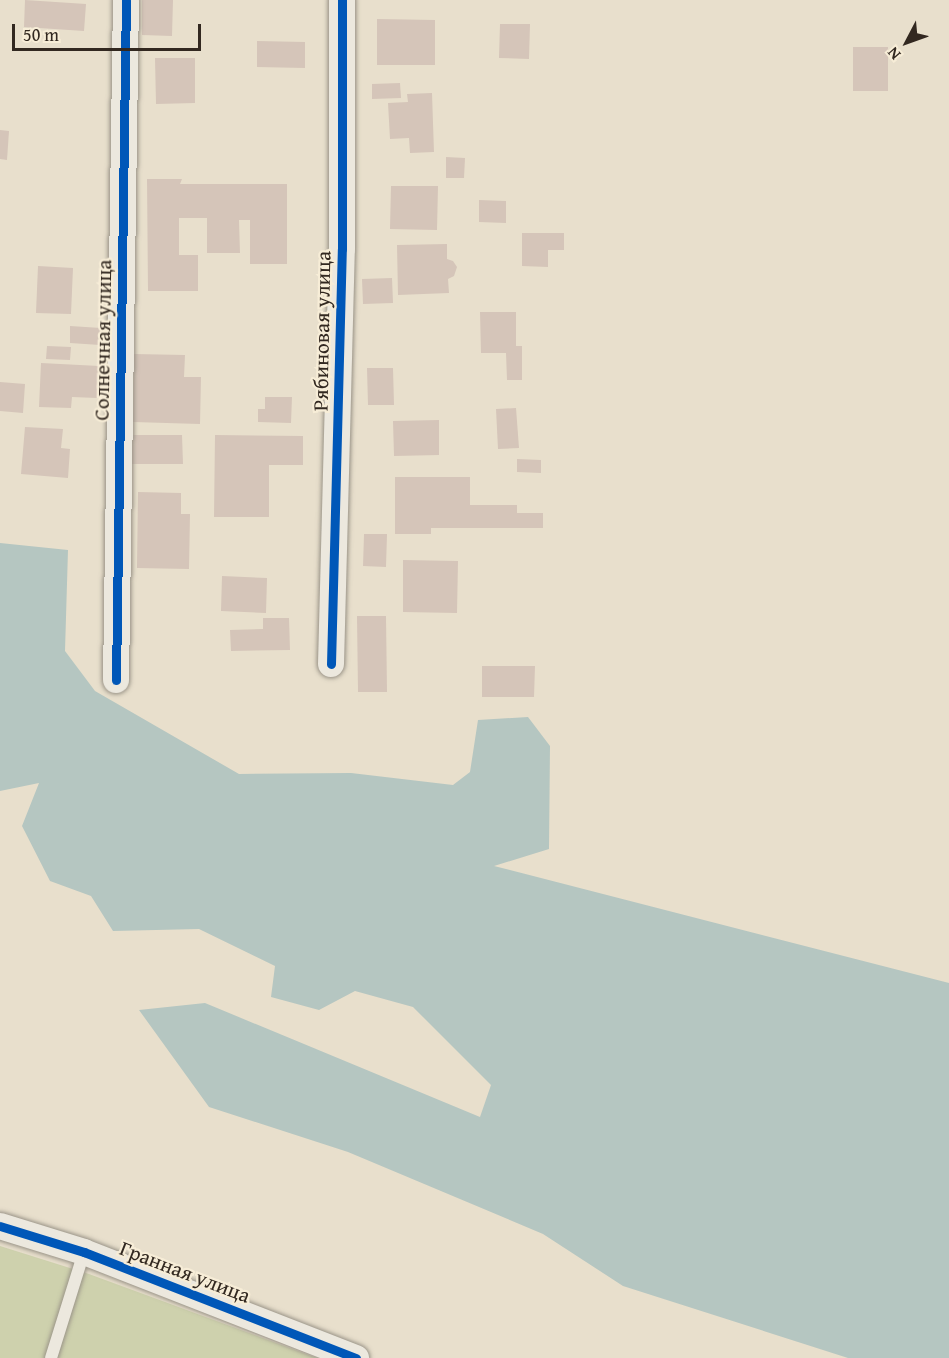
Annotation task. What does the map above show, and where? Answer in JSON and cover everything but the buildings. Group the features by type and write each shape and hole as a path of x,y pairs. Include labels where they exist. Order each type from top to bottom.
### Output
{"street":[{"name":"Солнечная улица","path":"116,680 126,0"},
{"name":"Рябиновая улица","path":"331,664 342,249 342,0"},
{"name":"Гранная улица","path":"0,1226 84,1252 356,1358"}],"lane":[{"path":"51,1358 84,1252"}],"green space":[{"path":"0,1246 89,1274 317,1358 0,1358"}],"shaded area":[{"path":"0,543 68,550 65,651 95,691 239,774 351,773 453,785 470,772 478,720 528,717 550,746 549,849 494,866 949,983 949,1358 848,1358 623,1286 543,1234 348,1152 209,1107 139,1010 205,1003 480,1117 491,1085 413,1007 355,991 319,1010 271,997 275,966 199,929 113,931 91,896 50,881 22,826 39,783 0,791"}],"cycle path":[{"path":"116,680 126,0"},
{"path":"331,664 342,249 342,0"},
{"path":"0,1226 84,1252 356,1358"}]}
